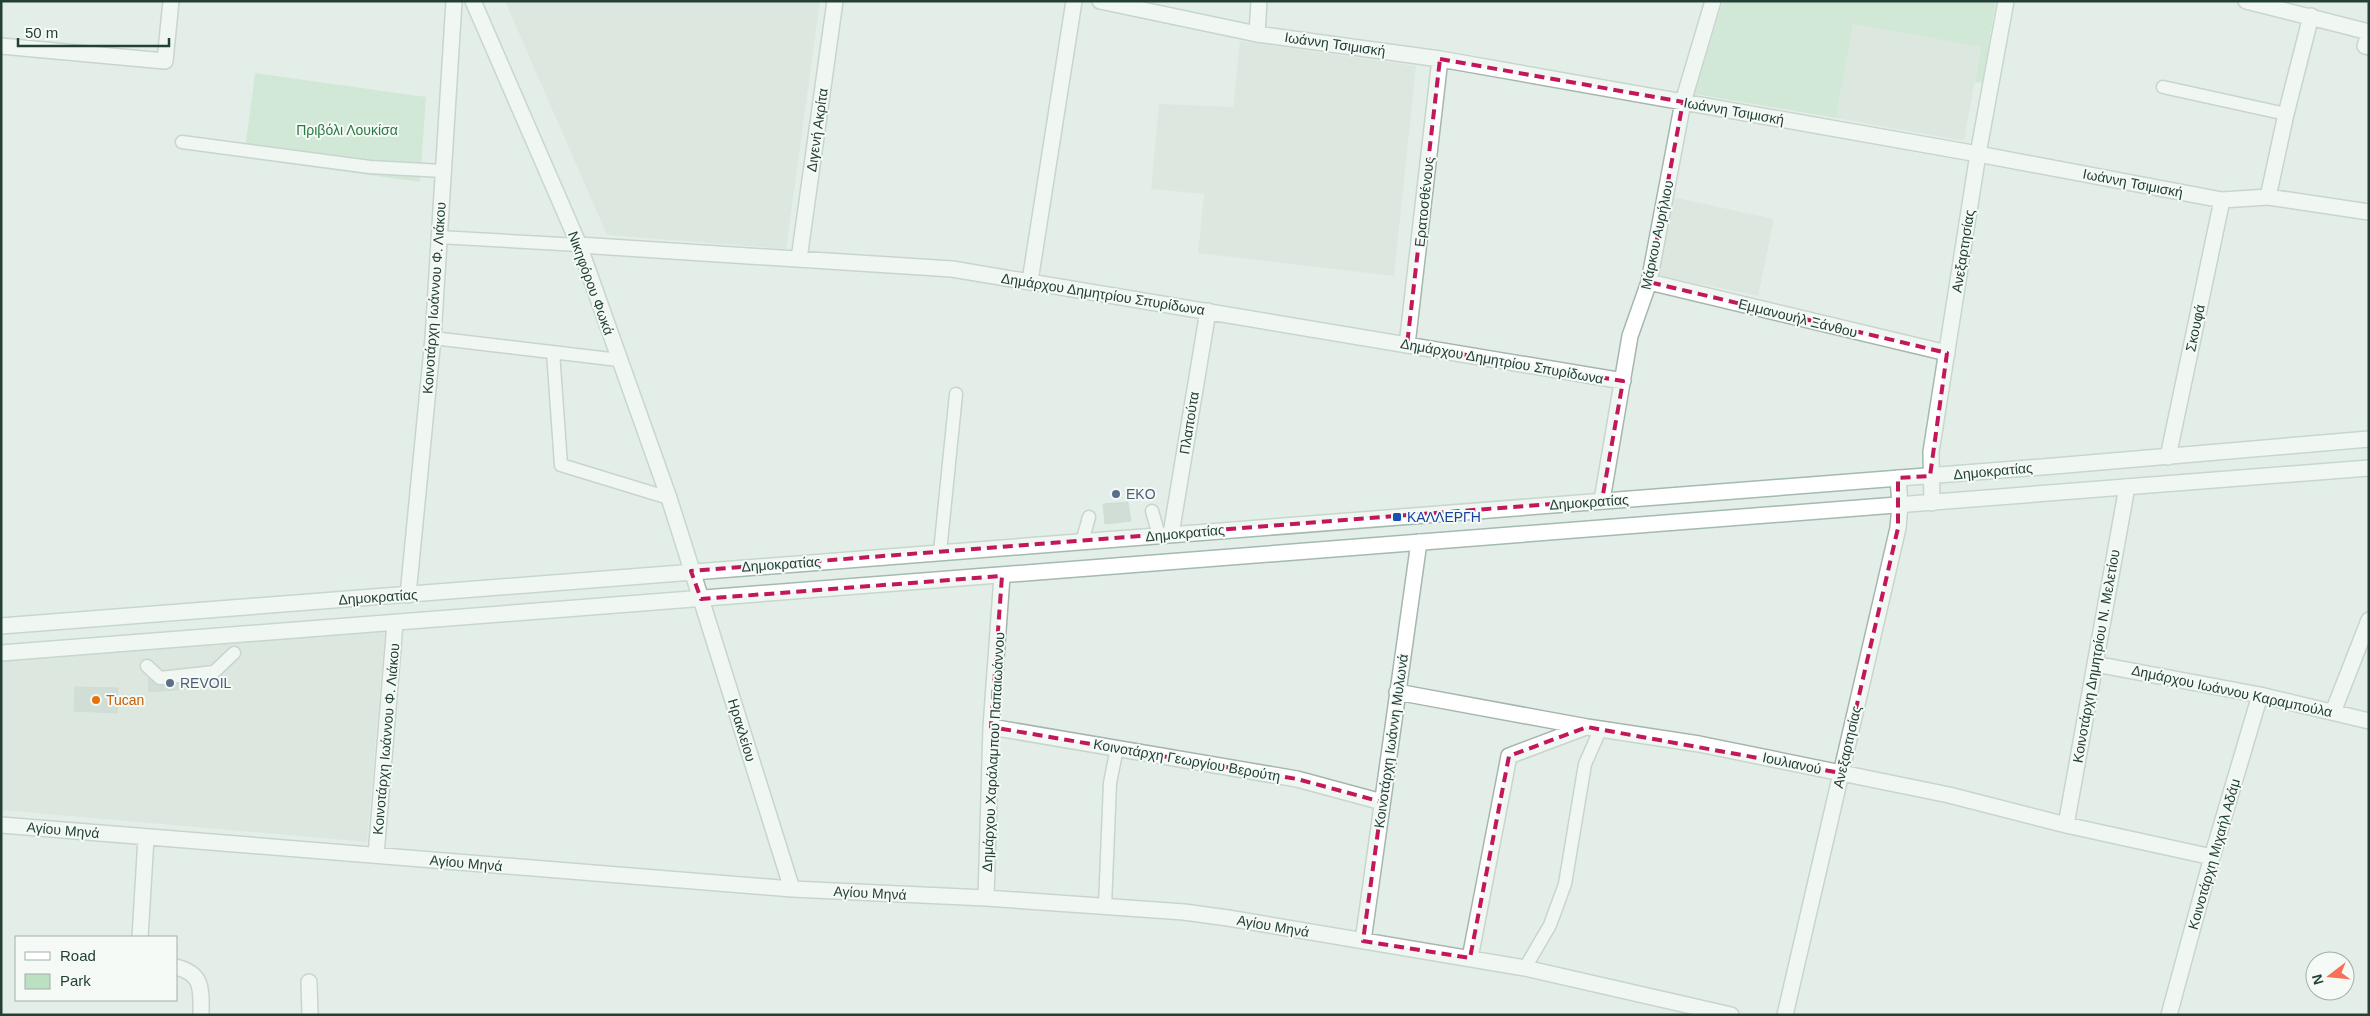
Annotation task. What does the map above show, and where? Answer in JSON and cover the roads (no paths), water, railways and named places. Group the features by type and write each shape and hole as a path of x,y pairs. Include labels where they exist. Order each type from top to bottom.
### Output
{"street":[{"path":"1,46 166,61 171,1"},
{"name":"Κοινοτάρχη Ιωάννου Φ. Λιάκου","path":"408,595 433,338 454,1"},
{"name":"Νικηφόρου Φωκά","path":"473,1 579,245 669,498 691,571"},
{"name":"Διγενή Ακρίτα","path":"799,259 835,1"},
{"path":"1030,282 1074,1"},
{"name":"Ιωάννη Τσιμισκή","path":"1100,1 1257,34 1440,59 1978,154 2222,200 2255,196 2268,197 2369,212"},
{"path":"1257,34 1259,1"},
{"name":"Μάρκου Αυρήλιου","path":"1602,500 1630,336 1649,282 1683,102 1713,1"},
{"name":"Ανεξαρτησίας","path":"1932,502 1931,452 1978,154 2006,1"},
{"path":"2246,1 2311,16 2369,33 2365,46 2369,47"},
{"path":"2268,197 2286,114 2311,16"},
{"name":"Ερατοσθένους","path":"1408,345 1440,59"},
{"name":"Σκουφά","path":"2168,457 2222,200"},
{"name":"Δημάρχου Δημητρίου Σπυρίδωνα","path":"579,245 952,269 1623,381"},
{"name":"Εμμανουήλ Ξάνθου","path":"1649,282 1946,354"},
{"name":"Πλαπούτα","path":"1165,535 1208,311"},
{"name":"Δημοκρατίας","path":"1,626 1602,500 1930,476 2369,439"},
{"name":"Δημοκρατίας","path":"1,653 2369,468"},
{"name":"Ανεξαρτησίας","path":"1784,1015 1898,528 1900,505 1898,478"},
{"name":"Κοινοτάρχη Δημητρίου Ν. Μελετίου","path":"2066,825 2127,487"},
{"name":"Κοινοτάρχη Ιωάννη Μυλωνά","path":"1362,941 1419,542"},
{"name":"Ηρακλείου","path":"691,571 792,889"},
{"name":"Δημάρχου Χαράλαμπου Παπαιωάννου","path":"986,898 991,727 1002,576"},
{"path":"2333,712 2369,620"},
{"name":"Κοινοτάρχη Ιωάννου Φ. Λιάκου","path":"376,855 395,623"},
{"name":"Δημάρχου Ιωάννου Καραμπούλα","path":"2095,664 2260,695 2369,721"},
{"name":"Ιουλιανού","path":"1397,692 1594,728 1699,744 1949,795 2066,825 2212,857"},
{"name":"Κοινοτάρχη Μιχαήλ Αδάμ","path":"2169,1015 2212,857 2260,695"},
{"name":"Κοινοτάρχη Γεωργίου Βερούτη","path":"991,727 1297,779 1382,802"},
{"path":"1470,958 1509,756 1594,728"},
{"name":"Αγίου Μηνά","path":"1,825 792,889 986,898 1105,906 1228,918 1525,968 1731,1015"},
{"path":"140,936 146,838"},
{"path":"178,967 189,970 199,981 201,1015"},
{"path":"309,982 310,1015"}],"lane":[{"path":"2163,87 2286,114"},
{"path":"182,142 370,168 444,171"},
{"path":"439,237 579,245"},
{"path":"433,338 620,360"},
{"path":"553,352 561,465 669,498"},
{"path":"940,552 956,394"},
{"path":"1152,511 1165,535"},
{"path":"1082,542 1089,517"},
{"path":"147,666 160,678 214,672 234,653"},
{"path":"1525,968 1550,925 1565,884 1585,764 1594,728"},
{"path":"1105,906 1110,783 1117,748"}],"place":[{"name":"EKO","path":"1116,494"},
{"name":"ΚΑΛΛΕΡΓΗ","path":"1397,517"},
{"name":"REVOIL","path":"170,683"},
{"name":"Tucan","path":"96,700"}],"park label":[{"name":"Πριβόλι Λουκίσα","path":"347,130"}]}
